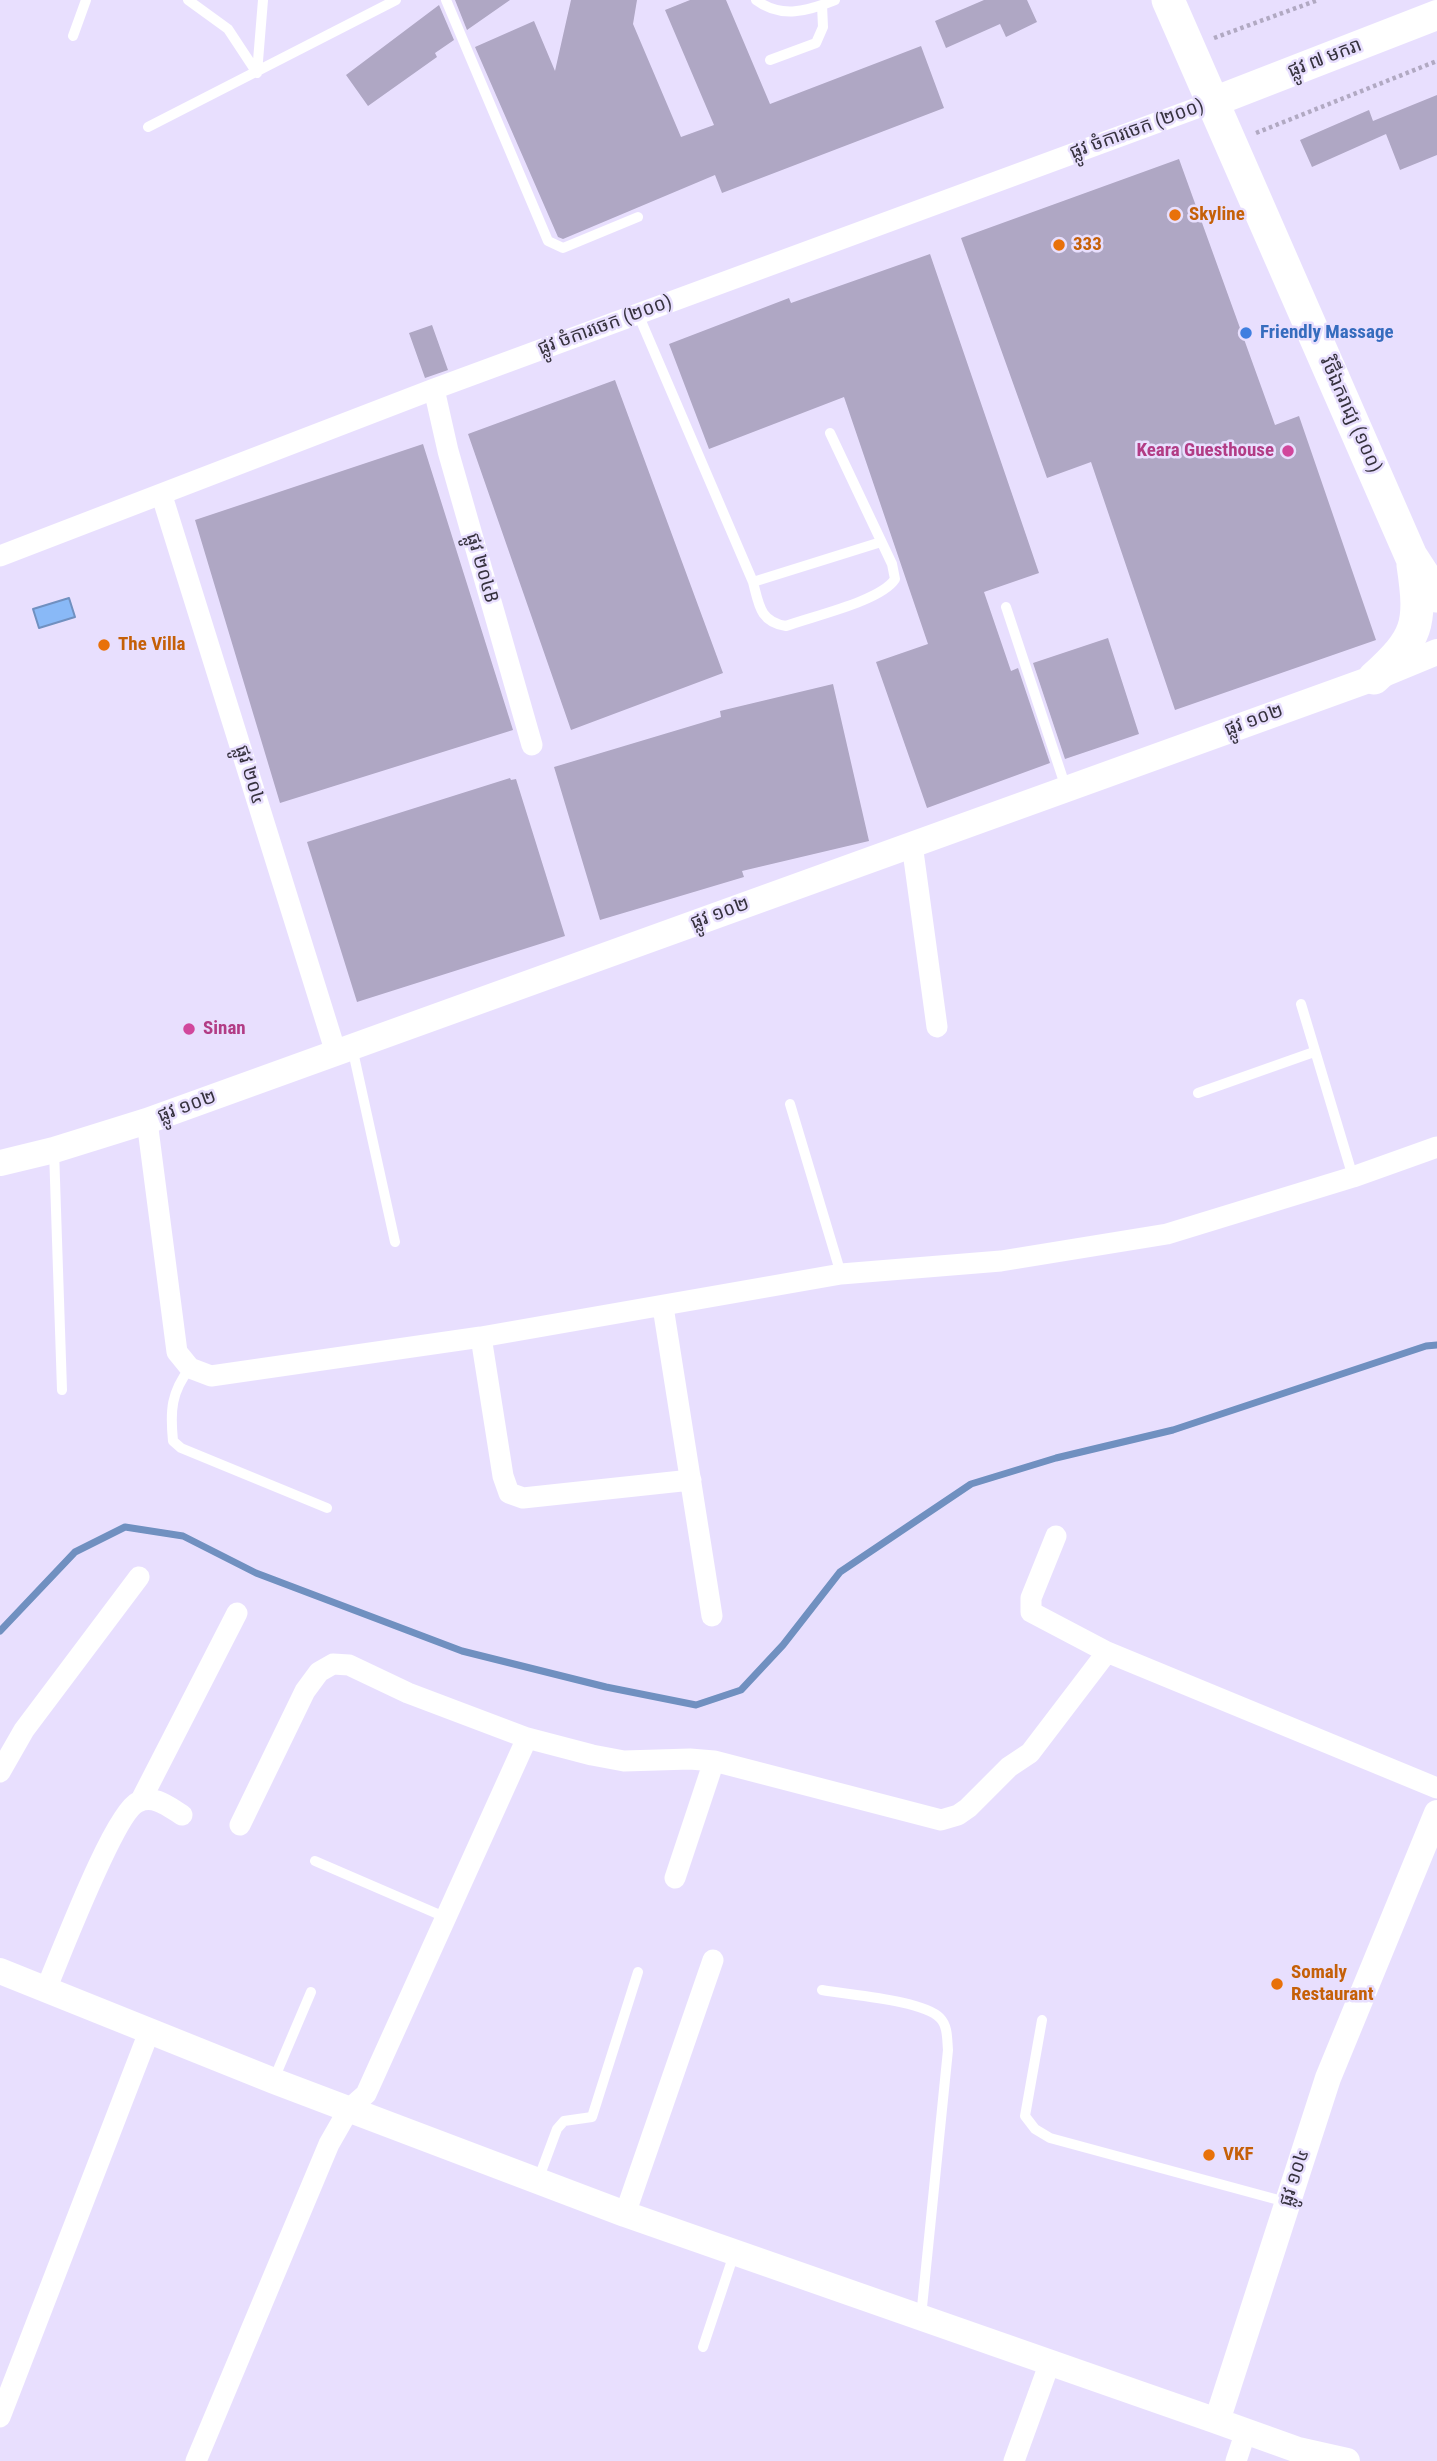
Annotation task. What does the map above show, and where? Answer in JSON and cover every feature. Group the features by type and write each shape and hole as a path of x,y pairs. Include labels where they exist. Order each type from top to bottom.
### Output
{"main road":[{"name":"វិថីឯករាជ្យ (១០០)","path":"1168,0 1411,556 1437,596"},
{"name":"ផ្លូវ ៧ មករា","path":"1213,102 1437,15"},
{"path":"1374,678 1403,652 1414,629 1418,601 1411,556"}],"street":[{"name":"ផ្លូវ ចំការចេក (២០០)","path":"0,556 162,496 434,389 1213,102"},
{"name":"ផ្លូវ ២០៤B","path":"434,389 448,451 532,745"},
{"name":"ផ្លូវ ២០៤","path":"162,496 344,1050"},
{"name":"ផ្លូវ ១០២","path":"0,1162 54,1150 147,1121 1374,678 1437,652"},
{"path":"912,844 937,1027"},
{"path":"147,1121 177,1352 190,1368 211,1376 481,1337 841,1274 1001,1262 1167,1234 1353,1177 1437,1147"},
{"path":"663,1307 712,1616"},
{"path":"481,1337 503,1476 509,1493 523,1498 691,1479"},
{"path":"1056,1536 1031,1598 1031,1612 1107,1653 1437,1788"},
{"path":"0,1772 24,1730 139,1577"},
{"path":"141,1800 237,1613"},
{"path":"240,1825 305,1691 319,1672 333,1664 349,1665 408,1693 527,1738 624,1761 714,1761 941,1820 958,1815 1009,1767 1030,1753 1107,1653"},
{"path":"196,2461 329,2144 349,2109 366,2094 527,1738"},
{"path":"675,1878 714,1761"},
{"path":"46,1989 107,1848 131,1806 141,1800 153,1799 182,1815"},
{"name":"ផ្លូវ ១០៤","path":"1217,2421 1328,2078 1437,1813"},
{"path":"625,2214 713,1960"},
{"path":"0,1971 274,2081 734,2254 1050,2361 1298,2450 1347,2461"},
{"path":"0,2417 149,2032"},
{"path":"1014,2461 1050,2361"},
{"path":"1236,2461 1246,2431"}],"lane":[{"path":"73,36 86,0"},
{"path":"188,0 228,29 257,73"},
{"path":"257,73 263,0"},
{"path":"148,127 396,0"},
{"path":"446,0 548,241 563,248 638,217"},
{"path":"756,0 767,8 796,13 835,0"},
{"path":"770,60 816,43 823,27 822,5"},
{"path":"638,314 753,582 762,615 772,624 786,626 889,589 895,579 881,542 830,433"},
{"path":"753,582 881,542"},
{"path":"1006,607 1066,788"},
{"path":"1301,1004 1353,1177"},
{"path":"344,1050 395,1241"},
{"path":"1198,1093 1314,1052"},
{"path":"790,1104 841,1274"},
{"path":"54,1150 62,1390"},
{"path":"190,1368 176,1385 170,1410 173,1441 181,1448 327,1508"},
{"path":"315,1861 447,1918"},
{"path":"538,2182 557,2129 564,2121 592,2117 638,1972"},
{"path":"822,1990 920,2008 940,2017 946,2029 948,2050 920,2317"},
{"path":"274,2081 311,1992"},
{"path":"1042,2020 1026,2116 1035,2129 1050,2138 1287,2202"},
{"path":"703,2347 734,2254"}],"path":[{"path":"1189,47 1318,0"},
{"path":"1231,143 1437,61"}],"water":[{"path":"69,598 75,617 39,628 33,609"}],"building":[{"path":"455,0 510,0 467,30"},
{"path":"571,0 637,0 633,24 681,137 714,125 665,10 690,0 726,0 770,104 921,46 944,108 722,193 715,175 563,239 558,237 475,47 534,21 555,71"},
{"path":"984,0 1027,0 1037,22 1006,37 1000,24 946,48 935,21"},
{"path":"439,5 454,40 435,53 437,57 368,106 346,75"},
{"path":"1437,95 1437,155 1400,170 1386,134 1312,167 1300,140 1369,110 1373,121"},
{"path":"1179,159 1275,425 1299,416 1376,640 1175,710 1091,462 1047,478 961,238"},
{"path":"930,254 1039,573 984,592 1011,671 1018,668 1050,763 927,808 876,662 928,644 844,397 709,449 669,344 789,298 791,303"},
{"path":"432,325 448,370 425,378 409,333"},
{"path":"615,380 723,673 571,730 468,434"},
{"path":"423,444 513,730 280,803 195,520"},
{"path":"1108,638 1139,734 1065,759 1033,663"},
{"path":"833,684 869,841 742,871 744,877 600,920 554,767 721,717 720,711"},
{"path":"510,778 516,779 565,936 357,1002 307,842"}],"waterway":[{"path":"0,1631 75,1552 125,1527 183,1536 256,1573 462,1651 606,1687 696,1705 741,1690 783,1645 840,1572 971,1484 1056,1458 1173,1430 1426,1346 1437,1345"}],"place":[{"name":"Skyline","path":"1175,215"},
{"name":"333","path":"1059,245"},
{"name":"Friendly Massage","path":"1246,333"},
{"name":"Keara Guesthouse","path":"1288,451"},
{"name":"The Villa","path":"104,645"},
{"name":"Sinan","path":"189,1029"},
{"name":"Somaly Restaurant","path":"1277,1984"},
{"name":"VKF","path":"1209,2155"}]}
